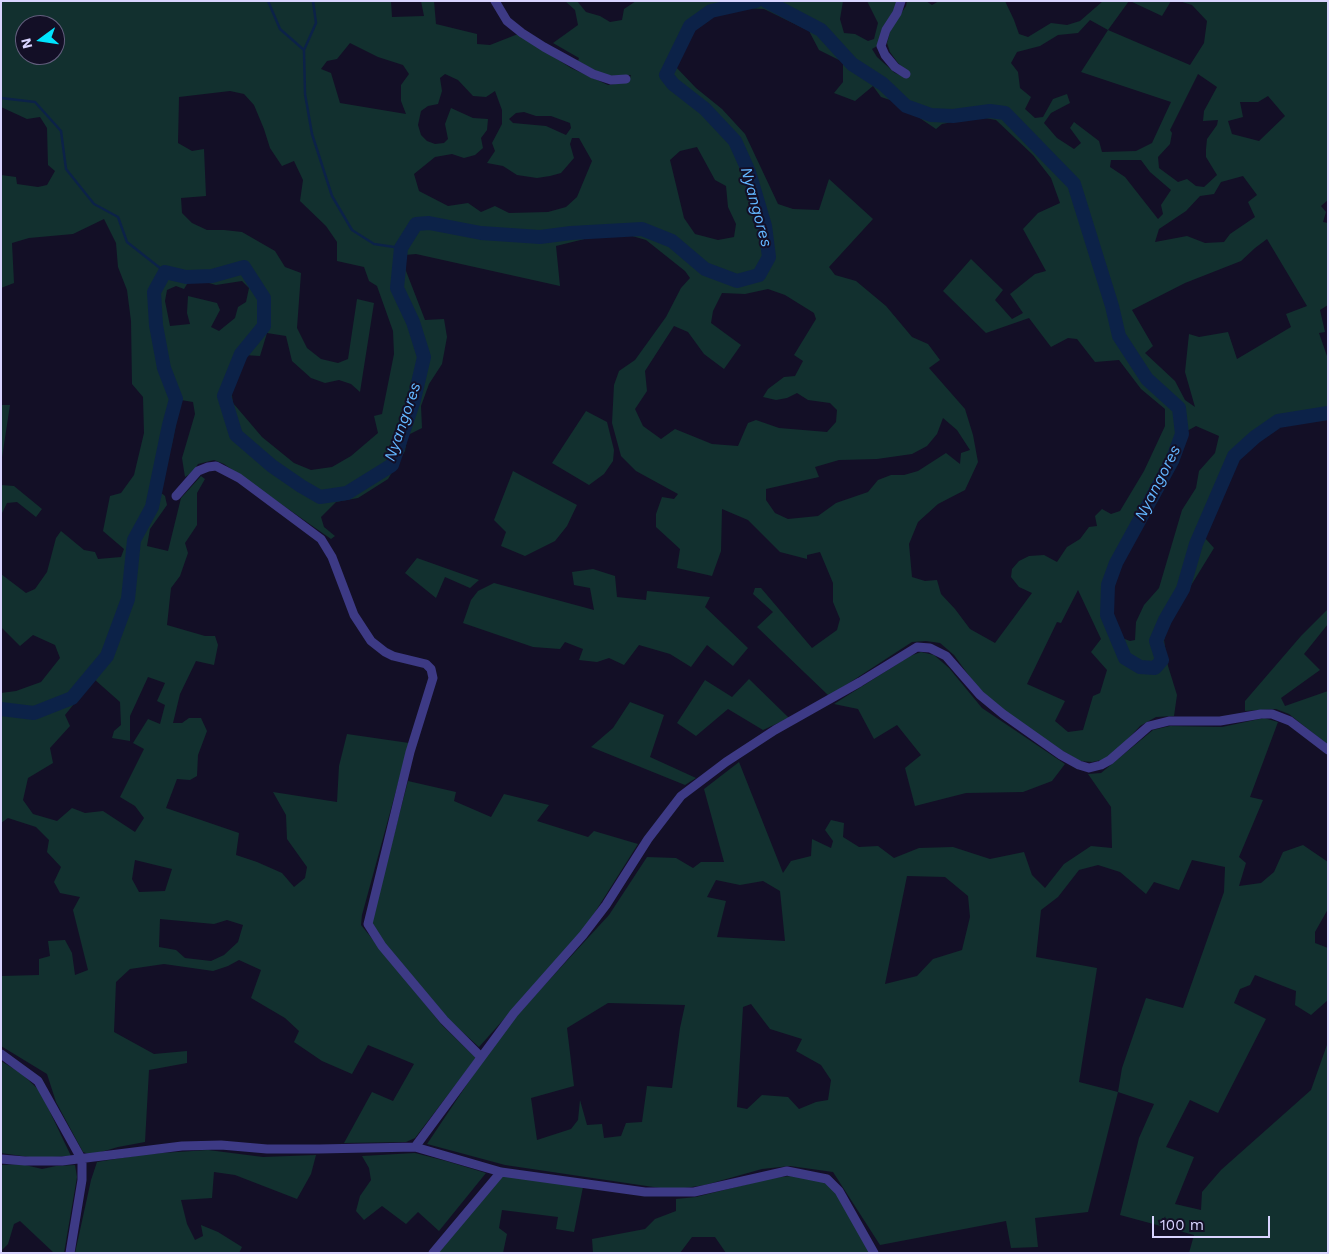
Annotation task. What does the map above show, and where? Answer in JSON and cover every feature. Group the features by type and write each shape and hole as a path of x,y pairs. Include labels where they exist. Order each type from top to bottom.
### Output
{"street":[{"path":"495,1 507,21 544,47 593,74 611,80 626,79"},
{"path":"901,1 897,13 886,30 882,46 885,55 895,67 906,74"},
{"path":"176,496 202,468 216,466 239,478 321,539 332,558 354,615 371,641 393,656 426,664 432,669 433,678 410,752 368,924 382,946 444,1020 480,1056"},
{"path":"415,1147 480,1056 514,1013 589,928 648,839 681,796 726,762 775,730 917,647 930,648 946,656 980,695 996,709 1061,755 1079,765 1090,768 1101,766 1110,760 1149,726 1170,720 1220,721 1272,714 1290,721 1328,750"},
{"path":"1,1054 38,1081 82,1160 82,1180 70,1253"},
{"path":"1,1159 49,1162 82,1160 119,1153 182,1146 221,1145 267,1149 319,1150 415,1147 502,1172 645,1192 669,1193 694,1192 787,1171 827,1179 834,1185 874,1253"},
{"path":"433,1253 502,1172"}],"green space":[{"path":"1,1 391,1 392,17 424,16 421,1 434,1 436,24 477,34 477,44 490,45 518,34 571,68 608,85 628,82 631,75 613,76 602,74 578,61 579,58 553,43 578,25 575,10 565,1 577,1 586,12 600,16 610,22 622,20 624,9 636,1 843,1 840,19 844,33 855,34 868,41 874,39 878,23 867,1 900,1 879,45 872,49 877,57 895,73 908,78 909,73 898,63 890,52 887,43 891,28 906,6 907,1 926,1 932,5 939,1 1005,1 1019,34 1028,37 1051,23 1067,25 1080,21 1103,1 1129,1 1108,30 1190,65 1204,43 1207,21 1192,5 1179,1 1328,1 1328,200 1321,206 1326,212 1323,222 1328,223 1328,305 1320,310 1325,332 1319,333 1328,359 1328,417 1314,417 1283,423 1258,437 1239,459 1205,530 1205,538 1214,548 1171,618 1164,640 1168,666 1177,695 1174,716 1156,717 1140,726 1113,755 1106,759 1092,762 1080,761 996,705 975,684 954,655 940,643 912,642 829,696 757,627 773,612 753,594 755,588 761,588 812,648 837,630 840,619 833,602 833,583 820,552 807,555 807,559 780,552 748,520 722,509 721,551 712,576 677,568 680,549 656,527 656,514 662,497 674,499 678,494 636,471 621,456 612,423 614,385 619,371 635,360 666,317 681,288 690,278 685,271 646,240 625,234 605,234 556,246 560,286 416,254 405,255 406,271 425,320 444,319 447,337 442,364 429,384 421,406 422,428 408,435 405,451 388,479 358,498 336,502 321,517 324,527 335,536 331,539 224,464 214,460 198,464 193,472 185,477 182,458 195,414 193,402 181,400 172,444 159,491 165,496 167,505 150,529 147,546 168,551 181,498 201,476 205,479 197,493 197,525 185,543 188,553 180,576 171,588 167,625 205,636 215,636 218,645 214,665 196,661 180,694 173,723 182,723 189,718 201,718 207,731 198,755 197,776 190,780 177,779 166,808 239,833 236,855 282,873 294,887 305,878 307,867 287,839 286,815 273,792 337,802 339,766 347,734 409,743 362,915 361,925 442,1025 476,1058 415,1138 406,1142 344,1143 372,1092 393,1101 414,1064 368,1045 352,1074 322,1061 294,1042 299,1031 285,1018 251,998 261,970 239,960 213,971 164,964 130,969 116,982 114,1032 154,1054 187,1051 187,1063 149,1070 145,1142 91,1155 83,1152 56,1102 47,1074 1,1046 1,976 39,975 39,959 50,956 48,941 65,940 72,953 75,975 88,970 73,910 80,897 60,893 54,882 61,867 47,852 49,840 36,827 8,818 1,823 1,693 16,691 41,682 60,658 55,645 33,635 20,646 1,627 1,574 26,593 35,589 47,572 56,538 61,531 84,550 95,552 98,559 121,557 124,549 103,531 110,496 121,493 134,475 144,433 143,397 132,384 131,321 127,290 118,267 116,243 104,219 73,234 29,238 12,243 14,283 1,288 1,175 16,177 17,184 38,187 47,185 55,171 48,165 47,128 40,117 27,119 1,107","holes":["740,8 764,9 809,31 819,50 843,62 843,82 834,93 855,101 873,86 881,97 896,102 936,129 942,124 979,117 996,120 1033,155 1051,178 1060,203 1038,213 1023,229 1046,271 1035,274 1010,294 1023,313 1012,319 995,300 1003,290 971,259 943,291 986,333 1029,318 1051,347 1068,338 1077,339 1095,362 1119,360 1141,389 1165,409 1165,426 1144,471 1120,511 1111,514 1102,509 1095,516 1097,526 1089,527 1080,539 1067,547 1057,562 1044,555 1029,556 1019,561 1012,569 1011,577 1019,587 1032,593 995,643 970,629 941,594 937,580 925,581 912,577 909,544 918,522 938,504 965,490 978,462 973,435 965,409 929,368 940,360 928,344 912,337 886,306 856,281 835,275 829,267 873,219 829,179 819,210 793,209 778,204 745,134 722,109 696,88 675,66 692,31 712,16","1090,20 1108,30 1081,72 1171,102 1152,143 1136,151 1102,152 1099,141 1074,122 1070,128 1081,143 1074,149 1057,138 1044,123 1051,113 1070,103 1067,94 1053,99 1043,117 1035,118 1025,109 1031,97 1020,88 1018,72 1011,63 1017,52 1040,46 1058,35 1078,33","350,43 378,57 403,65 409,74 401,85 401,101 406,114 340,103 331,73 321,69 327,61 337,59","445,74 458,80 473,96 486,97 495,91 502,110 502,124 492,143 495,151 487,163 503,166 517,175 537,178 561,173 574,158 570,144 572,138 579,138 592,161 577,197 566,207 548,212 509,213 495,206 481,212 468,203 448,206 419,191 414,174 435,157 452,154 464,158 475,155 483,148 481,138 487,130 488,119 473,118 451,108 445,124 448,139 444,143 435,144 427,141 421,135 418,125 421,111 428,106 438,104 442,91 440,78","1198,74 1217,87 1204,111 1203,121 1218,120 1217,125 1207,139 1206,149 1206,157 1217,175 1204,187 1196,186 1187,179 1178,182 1159,168 1158,157 1170,144 1172,133 1170,130","230,91 244,94 254,105 270,148 282,166 294,161 303,180 300,201 326,226 337,242 337,261 364,267 369,281 377,286 393,331 394,354 382,414 374,416 378,433 351,456 332,467 311,470 294,463 262,437 233,403 231,388 244,355 260,356 267,333 286,336 292,361 311,378 325,383 339,380 351,384 360,392 374,303 357,299 348,359 338,363 321,359 307,348 297,328 301,273 285,267 275,251 242,232 207,230 192,223 182,213 181,198 206,196 204,149 192,151 178,143 179,97","1268,96 1285,116 1259,141 1232,134 1228,121 1243,117 1240,102 1258,102","524,112 536,116 551,116 570,123 571,128 566,135 546,126 513,123 509,119 516,113","697,147 715,180 726,186 728,207 736,224 734,237 718,240 695,234 684,218 670,160 680,151","1111,160 1141,160 1150,172 1171,190 1161,205 1163,214 1158,219 1125,177 1110,167","1243,176 1257,195 1248,202 1255,217 1230,234 1224,242 1205,243 1187,236 1155,242 1159,229 1186,211 1200,196 1214,194 1221,182","1267,239 1307,306 1286,314 1291,327 1237,359 1228,332 1199,337 1189,334 1185,372 1195,407 1185,400 1175,381 1145,353 1153,346 1132,310 1185,283 1241,261","198,280 216,285 242,281 249,288 246,302 238,307 235,318 219,331 211,327 220,310 217,303 188,296 187,313 190,324 170,326 165,301 167,290 176,286 184,289 187,284","768,289 785,295 814,313 816,319 794,355 803,361 795,376 784,377 768,389 763,397 776,400 787,398 797,393 808,400 830,403 837,410 836,422 827,432 779,428 756,420 748,423 738,446 712,444 675,429 661,439 643,426 635,409 647,391 645,371 674,326 688,332 704,354 724,369 741,345 711,323 713,311 722,293 745,294","943,418 957,430 970,450 961,453 960,464 946,453 918,471 904,475 891,475 878,480 868,492 836,503 818,516 788,519 775,513 766,500 766,489 819,477 815,467 839,460 877,459 912,454 927,446 937,434","1196,426 1219,436 1215,453 1199,471 1196,488 1182,510 1159,588 1144,605 1136,622 1135,640 1130,641 1122,638 1118,631 1112,609 1114,581 1132,541 1183,450 1187,431","1078,590 1101,639 1091,652 1107,670 1100,693 1093,696 1083,730 1068,732 1055,721 1065,701 1027,684 1057,622 1061,623","148,677 165,683 157,701 165,705 160,724 148,719 133,743 144,749 120,797 135,806 144,818 135,832 103,811 85,813 72,808 57,821 33,814 23,800 28,778 53,763 50,748 70,726 65,715 94,679 120,702 121,725 114,731 112,738 130,741 130,716","135,860 172,869 165,891 139,892 132,879","160,919 214,924 227,920 243,925 238,942 224,955 211,961 185,958 176,950 159,947"]},
{"path":"1130,1 1171,1 1162,16"},
{"path":"1,405 10,405 1,464"},
{"path":"586,411 607,422 614,450 613,461 604,474 589,485 552,463"},
{"path":"513,471 577,505 567,526 555,541 525,556 501,546 506,532 494,520"},
{"path":"1,485 14,486 42,509 36,517 17,502 7,503 1,515"},
{"path":"417,558 479,580 470,588 445,577 436,598 405,573"},
{"path":"593,569 615,576 617,597 646,600 647,591 710,597 705,607 748,648 733,666 707,645 691,667 670,654 639,645 624,665 609,658 597,662 579,660 583,649 565,642 560,649 533,647 463,623 471,600 478,591 494,583 594,610 590,588 574,585 572,572"},
{"path":"1328,609 1328,624 1304,654 1320,670 1281,698 1285,706 1328,691 1328,745 1289,714 1276,709 1245,711 1245,701 1301,636"},
{"path":"921,652 934,655 949,668 982,708 1065,764 1052,781 1023,792 966,793 915,806 905,768 921,755 897,725 874,739 858,709 834,704 910,656"},
{"path":"749,679 789,718 763,730 728,709 696,736 677,723 705,680 732,697"},
{"path":"630,702 664,715 650,757 696,778 685,785 591,747 613,728"},
{"path":"1264,718 1278,722 1250,797 1263,800 1239,857 1246,863 1239,886 1261,883 1274,872 1283,852 1303,845 1328,862 1328,909 1315,932 1315,943 1328,948 1328,1000 1311,1015 1295,1005 1296,991 1255,975 1250,985 1240,989 1234,1003 1266,1019 1218,1113 1190,1100 1166,1147 1194,1157 1175,1204 1201,1210 1202,1192 1221,1170 1311,1090 1328,1042 1328,1253 1189,1253 1194,1235 1120,1215 1139,1138 1154,1104 1118,1092 1088,1212 1035,1218 1038,1247 1011,1248 1006,1221 880,1245 833,1172 790,1166 762,1169 705,1185 678,1189 660,1188 505,1165 427,1144 504,1029 609,915 647,857 676,858 693,868 701,862 724,862 704,789 739,762 783,873 791,861 811,856 812,839 831,848 833,841 825,830 831,820 844,823 843,837 859,847 878,846 894,858 919,848 953,847 990,859 1024,852 1032,875 1045,888 1064,864 1091,846 1112,848 1111,807 1088,774 1101,773 1153,730 1170,726 1222,727","holes":["1192,860 1225,867 1224,892 1183,1008 1146,998 1122,1068 1118,1092 1079,1082 1097,968 1036,957 1041,910 1058,897 1079,870 1098,865 1120,872 1146,894 1154,882 1179,890","907,876 945,877 968,896 970,917 962,950 933,959 917,976 885,984","716,880 740,885 763,881 780,891 785,941 717,937 726,901 707,897","608,1003 685,1005 672,1088 647,1086 642,1122 626,1123 621,1136 604,1138 602,1124 587,1125 580,1100 578,1120 571,1129 537,1140 531,1098 574,1086 567,1028","751,1004 770,1029 802,1039 796,1051 821,1065 831,1080 828,1100 816,1102 799,1109 788,1097 762,1095 747,1109 737,1107 743,1007"]},
{"path":"408,781 456,792 454,801 491,817 504,794 549,805 537,821 588,837 594,831 638,844 585,928 479,1047 448,1019 375,932 371,922"},
{"path":"1,1061 21,1073 40,1091 71,1156 36,1158 1,1153"},
{"path":"208,1150 263,1157 316,1155 311,1174 297,1199 235,1175 214,1172 212,1198 181,1200 187,1224 195,1240 203,1236 201,1225 218,1232 242,1247 239,1253 75,1253 91,1180 97,1162 146,1154"},
{"path":"415,1153 486,1173 439,1231 418,1212 406,1224 382,1206 364,1220 356,1211 360,1196 371,1180 369,1168 362,1156"},
{"path":"21,1164 42,1169 75,1165 77,1177 64,1253 54,1253 20,1221 14,1224 8,1244 1,1251 1,1165"},
{"path":"503,1174 583,1187 574,1232 556,1229 558,1217 502,1210 499,1228 507,1234 503,1253 437,1253"},
{"path":"791,1176 823,1181 834,1190 872,1253 726,1253 715,1237 692,1237 680,1253 593,1253 592,1239 645,1229 655,1219 676,1211 676,1199 696,1197 772,1178"}],"waterway":[{"path":"268,1 280,29 304,50"},
{"path":"313,1 316,23 304,50 305,94 312,134 332,196 352,230 374,244 401,248"},
{"name":"Nyangores","path":"1,709 34,713 72,698 107,656 128,599 134,540 152,507 176,399 164,368 156,325 154,292 165,272 186,277 212,276 244,267 264,298 264,326 241,354 224,396 236,435 272,466 320,497 347,493 392,465 414,400 424,357 413,322 397,288 401,248 416,224 429,223 481,233 540,237 571,233 642,229 672,241 705,269 737,281 759,275 769,257 765,226 749,172 735,141 705,109 673,84 666,75 690,26 711,11 756,1"},
{"name":"Nyangores","path":"766,1 821,30 852,64 883,84 906,106 931,115 953,116 990,111 1005,113 1074,184 1112,306 1119,336 1147,379 1179,408 1182,434 1172,461 1116,563 1108,585 1107,615 1125,658 1140,667 1155,668 1162,660 1156,641 1165,620 1183,589 1196,544 1234,456 1255,437 1278,421 1328,413"},
{"path":"1,98 35,102 61,131 66,169 94,204 118,217 127,242 165,272"}]}
